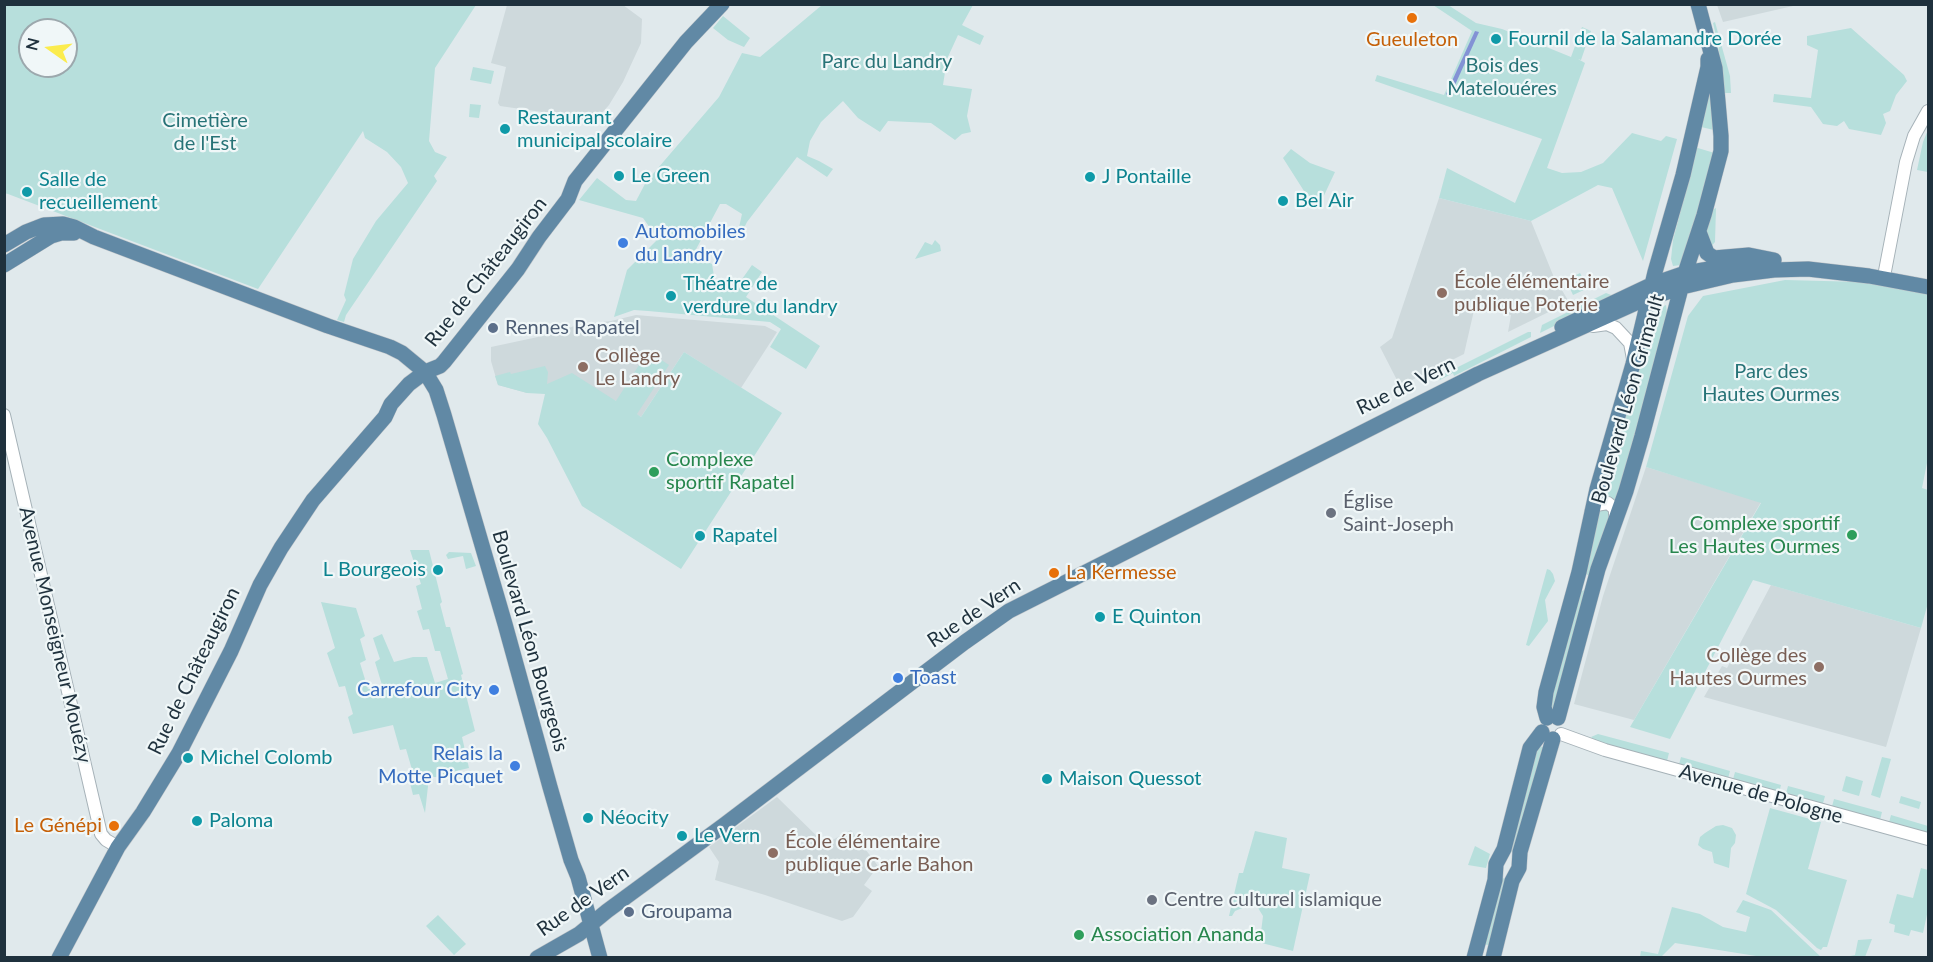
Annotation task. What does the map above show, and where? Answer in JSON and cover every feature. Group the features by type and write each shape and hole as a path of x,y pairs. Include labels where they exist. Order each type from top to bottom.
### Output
{"main road":[{"name":"Boulevard Léon Grimault","path":"1493,957 1512,881 1519,868 1520,852 1594,583 1629,480 1671,329 1680,279 1699,232 1713,183 1721,143 1715,68 1698,4"},
{"name":"Rue de Châteaugiron","path":"59,957 118,847 143,812 187,738 231,651 255,595 281,548 313,500 385,417 415,389 424,372 440,366 463,339 568,199 575,181 686,42 717,10"},
{"name":"Boulevard Léon Grimault","path":"1554,728 1544,707 1546,693 1580,572 1591,512 1655,292 1708,68 1709,47"},
{"path":"4,245 26,231 52,224 74,227 94,237 396,350 424,372"},
{"path":"1699,232 1707,253 1714,258 1749,255 1774,260"},
{"path":"4,265 44,239 56,234 73,233 94,237"},
{"path":"1667,234 1668,266 1680,279"},
{"name":"Rue de Vern","path":"537,957 569,941 1009,611 1478,374 1586,327 1680,279 1732,264 1774,260 1809,260 1884,275 1929,287"},
{"name":"Rue de Vern","path":"1680,279 1788,269 1929,279"},
{"path":"1655,292 1671,307 1671,329"},
{"name":"Rue de Vern","path":"1478,374 1535,340 1655,292"},
{"name":"Boulevard Léon Bourgeois","path":"424,372 435,388 440,403 506,624 550,787 600,957"},
{"name":"Boulevard Léon Grimault","path":"1474,957 1495,880 1496,864 1504,849 1530,748 1554,728"}],"street":[{"path":"1884,275 1906,162 1914,136 1929,111"},
{"path":"1586,327 1607,324 1616,328 1630,343 1634,364"},
{"name":"Avenue Monseigneur Mouézy","path":"4,416 101,834 118,847"},
{"name":"Boulevard Léon Grimault","path":"1591,512 1596,505 1608,504 1615,509 1615,522"},
{"name":"Avenue de Pologne","path":"1554,728 1581,735 1595,747 1823,812 1929,839"}],"shaded area":[{"path":"1792,4 1793,6 1723,22 1717,5"},
{"path":"507,5 623,5 642,19 641,43 623,82 609,105 593,123 570,116 500,106 498,103 506,67 491,63"},
{"name":"École élémentaire publique Poterie","path":"1439,198 1531,221 1553,275 1569,302 1508,332 1511,315 1475,306 1464,354 1400,386 1380,347 1392,338"},
{"name":"Collège Le Landry","path":"636,315 765,326 777,332 741,388 684,352 641,417 616,401 546,385 527,393 498,385 491,361 491,347 552,334 577,325"},
{"path":"1646,467 1761,502 1634,720 1574,704 1603,596"},
{"name":"Collège des Hautes Ourmes","path":"1771,585 1921,628 1886,747 1704,697 1722,666 1727,668"},
{"name":"École élémentaire publique Carle Bahon","path":"777,797 825,844 851,830 878,866 864,885 872,891 853,917 842,921 715,880 719,862 709,847"}],"green space":[{"name":"Cimetière de l'Est","path":"4,5 476,5 435,68 429,141 435,152 447,157 434,176 437,181 346,315 344,322 337,320 346,300 344,295 353,259 376,221 408,183 401,167 387,152 365,138 363,131 258,289 4,193"},
{"name":"Parc du Landry","path":"822,5 973,5 962,25 984,36 980,45 958,35 947,59 943,85 972,89 967,116 971,132 962,134 955,140 931,123 888,121 880,132 858,118 843,101 821,122 810,141 807,156 833,169 827,177 797,157 747,222 742,232 738,232 742,214 726,204 720,204 693,255 712,264 716,288 740,282 752,265 762,272 746,297 820,346 806,369 770,347 781,329 770,322 634,310 614,317 627,270 658,239 643,218 579,200 597,178 626,200 636,201 646,182 719,97 742,53 760,57"},
{"name":"Bois des Matelouéres","path":"1433,5 1448,5 1476,23 1502,29 1571,57 1582,27 1591,31 1581,60 1578,59 1585,63 1547,168 1562,173 1581,172 1603,163 1632,133 1661,141 1666,136 1677,139 1643,261 1612,188 1598,185 1531,221 1439,198 1447,168 1515,203 1542,139 1375,81 1377,75 1444,95 1472,31"},
{"path":"723,16 750,38 744,47 728,40 713,28"},
{"path":"1715,22 1730,76 1731,93 1724,93 1713,23"},
{"path":"1851,28 1904,75 1907,81 1896,95 1890,111 1883,114 1886,123 1881,135 1849,129 1844,121 1837,126 1823,124 1811,107 1773,102 1774,94 1811,98 1818,50 1807,45 1807,36"},
{"path":"473,67 494,71 491,84 470,80"},
{"path":"1708,79 1718,131 1697,126"},
{"path":"470,104 481,105 479,118 469,117"},
{"path":"1928,130 1928,172 1917,170"},
{"path":"1691,146 1718,154 1681,265 1673,266 1671,259 1673,240 1687,186"},
{"path":"1291,149 1310,163 1335,172 1320,204 1311,202 1283,158"},
{"path":"1716,208 1715,242 1708,250 1705,224 1712,210"},
{"path":"935,240 940,245 941,251 915,259 925,242 932,245"},
{"path":"1580,273 1588,288 1573,295 1566,280"},
{"name":"Parc des Hautes Ourmes","path":"1785,280 1863,282 1928,294 1928,458 1922,488 1928,490 1928,603 1921,628 1753,580 1670,739 1630,727 1761,503 1646,467 1688,316 1703,296"},
{"path":"1606,293 1614,296 1540,333 1542,325"},
{"path":"1666,305 1669,327 1617,509 1598,501 1649,313"},
{"path":"1531,332 1531,337 1454,376 1453,373 1440,380 1438,377"},
{"name":"Complexe sportif Rapatel","path":"648,351 669,365 637,414 641,417 684,352 782,413 681,569 582,506 538,424 545,394 527,393 498,385 495,376 545,366 548,372 547,384 572,373 616,401"},
{"path":"1602,506 1614,512 1592,578 1582,571 1591,527"},
{"path":"410,550 429,550 442,602 440,604 446,627 450,627 463,674 461,675 475,731 462,737 469,768 452,772 449,777 429,777 425,813 419,794 413,795 408,775 413,773 406,749 400,750 393,725 353,734 348,717 353,714 345,686 339,687 327,653 335,648 321,602 356,608 365,636 360,639 366,660 360,663 368,689 382,685 375,662 380,659 373,638 382,634 394,662 413,657 427,657 435,683 448,679 440,651 435,651 429,629 423,630 417,611 422,609 416,586 421,584"},
{"path":"449,552 471,553 476,566 466,569 463,556 448,559 446,555"},
{"path":"1547,569 1553,574 1555,581 1545,600 1548,621 1529,646 1526,645"},
{"path":"1591,586 1554,708 1547,707 1577,594"},
{"path":"1598,734 1669,753 1666,765 1605,748 1591,737"},
{"path":"1538,745 1545,748 1515,853 1507,851"},
{"path":"1681,757 1730,771 1727,782 1678,768"},
{"path":"1882,757 1891,759 1880,798 1871,795"},
{"path":"1735,772 1781,785 1779,793 1732,783"},
{"path":"1846,776 1863,781 1859,796 1842,791"},
{"path":"1788,786 1825,796 1822,807 1785,797"},
{"path":"1901,796 1921,802 1919,809 1899,803"},
{"path":"1834,799 1882,812 1880,820 1831,810"},
{"path":"1770,808 1821,822 1808,869 1847,880 1827,947 1821,950 1776,910 1746,894"},
{"path":"1891,815 1928,826 1928,837 1888,826"},
{"path":"1723,825 1732,828 1736,835 1735,843 1731,848 1729,868 1714,863 1712,852 1698,845 1700,837 1705,833 1716,826"},
{"path":"1255,831 1287,838 1282,868 1310,874 1293,951 1250,940 1261,932 1263,916 1255,903 1229,916 1239,873 1243,873"},
{"path":"1475,846 1490,854 1486,868 1468,865"},
{"path":"1921,868 1928,870 1928,910 1923,933 1911,930 1909,936 1894,932 1895,925 1889,923 1897,894 1913,898"},
{"path":"1499,877 1509,880 1491,944 1487,945 1483,943"},
{"path":"1743,900 1771,910 1821,957 1756,957 1675,943 1661,957 1640,957 1641,951 1658,954 1672,907 1700,914 1723,927 1746,932 1750,917 1736,912"},
{"path":"438,915 466,944 454,955 426,926"},
{"path":"1872,939 1865,957 1845,957 1855,955 1858,940"}],"water":[{"path":"1475,31 1479,32 1448,96 1446,94"}],"place":[{"name":"Gueuleton","path":"1412,18"},
{"name":"Fournil de la Salamandre Dorée","path":"1496,39"},
{"name":"Restaurant municipal scolaire","path":"505,129"},
{"name":"Le Green","path":"619,176"},
{"name":"J Pontaille","path":"1090,177"},
{"name":"Salle de recueillement","path":"27,192"},
{"name":"Bel Air","path":"1283,201"},
{"name":"Automobiles du Landry","path":"623,243"},
{"name":"École élémentaire publique Poterie","path":"1442,293"},
{"name":"Théatre de verdure du landry","path":"671,296"},
{"name":"Rennes Rapatel","path":"493,328"},
{"name":"Collège Le Landry","path":"583,367"},
{"name":"Complexe sportif Rapatel","path":"654,472"},
{"name":"Église Saint-Joseph","path":"1331,513"},
{"name":"Complexe sportif Les Hautes Ourmes","path":"1852,535"},
{"name":"Rapatel","path":"700,536"},
{"name":"L Bourgeois","path":"438,570"},
{"name":"La Kermesse","path":"1054,573"},
{"name":"E Quinton","path":"1100,617"},
{"name":"Collège des Hautes Ourmes","path":"1819,667"},
{"name":"Toast","path":"898,678"},
{"name":"Carrefour City","path":"494,690"},
{"name":"Michel Colomb","path":"188,758"},
{"name":"Relais la Motte Picquet","path":"515,766"},
{"name":"Maison Quessot","path":"1047,779"},
{"name":"Néocity","path":"588,818"},
{"name":"Paloma","path":"197,821"},
{"name":"Le Génépi","path":"114,826"},
{"name":"Le Vern","path":"682,836"},
{"name":"École élémentaire publique Carle Bahon","path":"773,853"},
{"name":"Centre culturel islamique","path":"1152,900"},
{"name":"Groupama","path":"629,912"},
{"name":"Association Ananda","path":"1079,935"}]}
